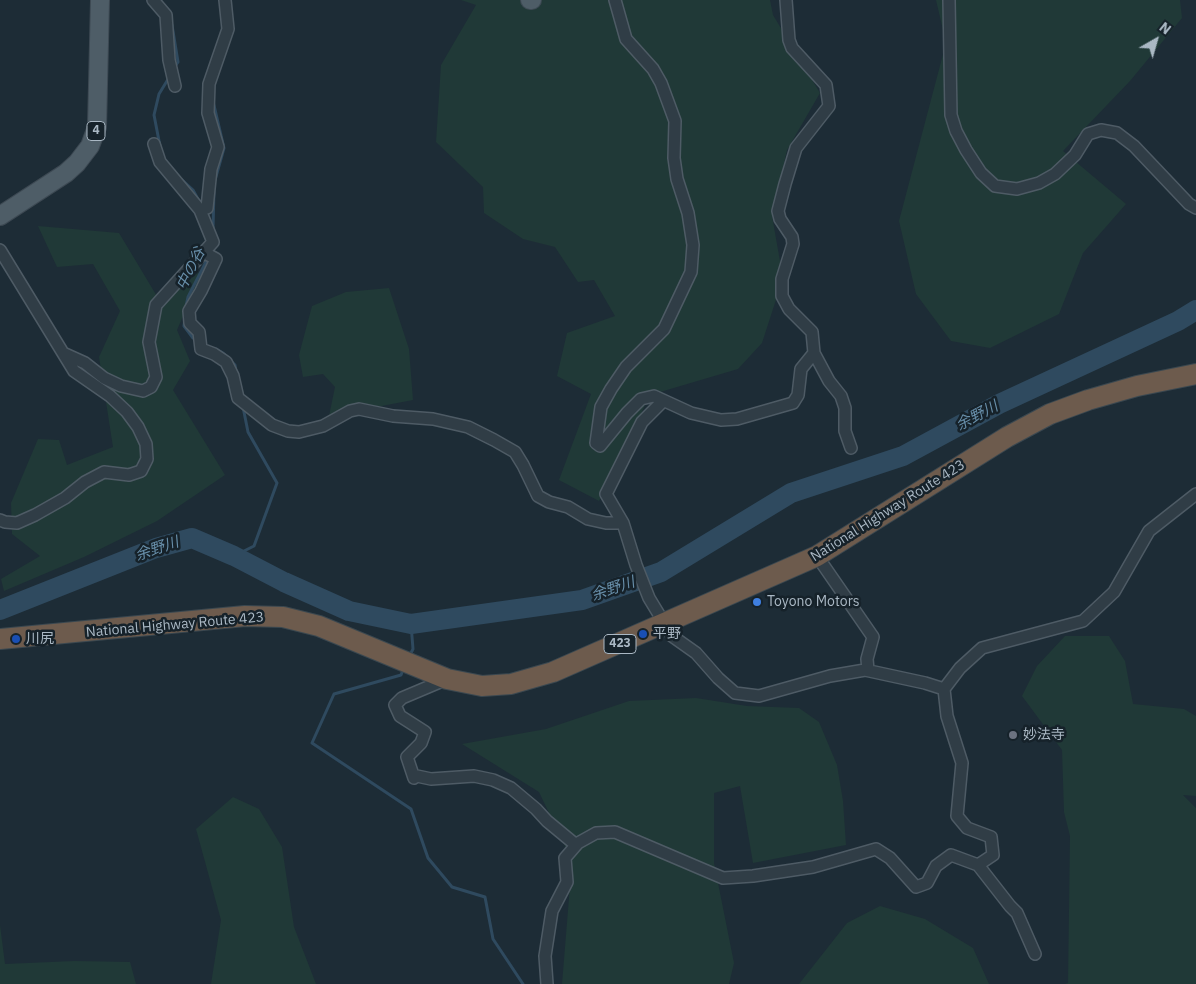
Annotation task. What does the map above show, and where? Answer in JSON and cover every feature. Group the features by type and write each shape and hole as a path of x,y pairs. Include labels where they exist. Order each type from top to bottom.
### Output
{"highway":[{"name":"National Highway Route 423","path":"0,639 245,616 282,617 319,626 447,678 482,686 511,684 553,672 817,556 1007,437 1050,414 1088,400 1138,386 1196,374"}],"main road":[{"name":"4","path":"0,216 66,173 90,146 97,127 100,0"}],"street":[{"path":"153,0 166,15 169,60 175,86"},
{"path":"200,210 207,208 211,169 218,147 208,113 209,84 228,29 226,0"},
{"path":"615,0 626,39 653,69 661,83 675,121 674,158 677,179 688,213 693,245 691,272 664,329 626,367 601,407 596,443 600,446 627,413 642,399 654,396 691,413 721,420 737,419 793,403 798,395 801,369 814,353"},
{"path":"786,0 789,40 792,48 826,85 829,106 796,148 778,211 780,219 792,237 793,244 782,279 782,296 789,309 812,332 814,353 829,381 841,396 845,408 845,431 850,448"},
{"path":"949,0 951,115 956,131 966,150 981,173 995,186 1017,189 1039,183 1055,174 1075,155 1088,134 1101,130 1117,133 1134,146 1189,204 1196,208"},
{"path":"65,354 84,363 104,378 121,386 144,391 151,388 156,377 149,342 156,305 213,242 200,210 160,162 154,144"},
{"path":"0,250 74,371 110,396 127,412 138,427 146,444 146,459 141,471 130,475 104,472 85,482 65,498 35,515 17,523 0,520"},
{"path":"205,253 216,259 201,292 189,311 190,323 199,332 200,349 214,354 226,362 233,376 238,398 272,425 288,431 299,432 323,426 350,411 359,409 393,416 432,419 468,427 515,452 538,496 549,502 568,507 588,519 606,523 623,523"},
{"path":"663,401 642,422 606,494 623,523 636,566 649,598 672,636 696,653 718,678 735,693 759,696 830,676 868,670 944,689"},
{"path":"978,865 993,855 991,837 967,828 957,816 962,764 947,716 944,689 960,668 982,648 1083,621 1114,592 1149,531 1196,494"},
{"path":"817,556 873,637 867,659 868,670"},
{"path":"447,678 402,698 395,705 400,716 425,732 421,743 407,757 414,778 417,776 431,779 474,776 492,780 512,788 576,845"},
{"path":"548,984 545,956 552,911 567,882 565,858 576,845 596,833 614,832 723,878 753,876 813,867 876,849 890,858 916,887 927,883 936,866 951,855 978,865 1017,913 1035,954"}],"green space":[{"path":"461,0 770,0 773,15 820,93 787,150 772,216 783,278 762,343 738,369 650,395 599,501 559,480 591,394 557,376 567,333 615,316 594,280 578,282 555,247 523,239 484,213 483,187 436,142 441,65 476,5"},
{"path":"936,0 1180,0 1182,18 1130,81 1063,151 1126,204 1083,253 1059,314 990,348 951,341 916,294 899,221 946,43"},
{"path":"38,226 119,233 161,303 204,268 177,330 190,361 173,390 225,475 157,521 84,557 4,591 1,579 40,556 12,534 11,503 38,439 59,440 67,465 113,447 99,357 120,311 93,264 57,267"},
{"path":"389,288 409,349 413,400 329,416 335,387 323,374 303,377 299,355 312,306 346,292"},
{"path":"1065,636 1109,636 1125,661 1133,704 1184,709 1196,716 1196,796 1183,795 1196,808 1196,984 1065,984 1068,983 1070,836 1064,812 1062,750 1022,696 1037,666"},
{"path":"696,698 747,706 799,708 819,722 837,765 843,801 846,845 753,863 740,786 714,793 714,863 734,963 729,984 562,984 572,861 539,792 462,744 546,729 629,701"},
{"path":"233,797 259,809 282,847 294,927 316,984 211,984 221,920 196,829"},
{"path":"880,906 925,919 973,948 989,984 799,984 847,923"},
{"path":"0,925 5,964 74,961 130,962 136,984 0,984"}],"waterway":[{"name":"中の谷","path":"170,22 178,62 174,68"},
{"name":"中の谷","path":"160,146 154,115 159,94 170,76"},
{"path":"213,101 224,148 215,180"},
{"name":"中の谷","path":"181,179 193,190 199,201"},
{"path":"213,228 214,191"},
{"name":"中の谷","path":"186,306 188,297 208,258"},
{"name":"余野川","path":"0,610 156,548 192,538 349,611 411,624 582,600 661,572 791,493 903,456 999,404 1178,321 1196,310"},
{"name":"中の谷","path":"185,318 184,326 193,338 197,340"},
{"name":"中の谷","path":"216,349 235,365 236,372"},
{"name":"中の谷","path":"234,556 254,546 277,483 248,432 243,407"},
{"path":"409,657 413,649 411,624"},
{"path":"403,670 401,675 334,694 312,743 411,809 428,858 452,887 485,897 493,939 523,984"}],"place":[{"name":"Toyono Motors","path":"757,602"},
{"name":"平野","path":"643,634"},
{"name":"川尻","path":"16,639"},
{"name":"妙法寺","path":"1013,735"}]}
